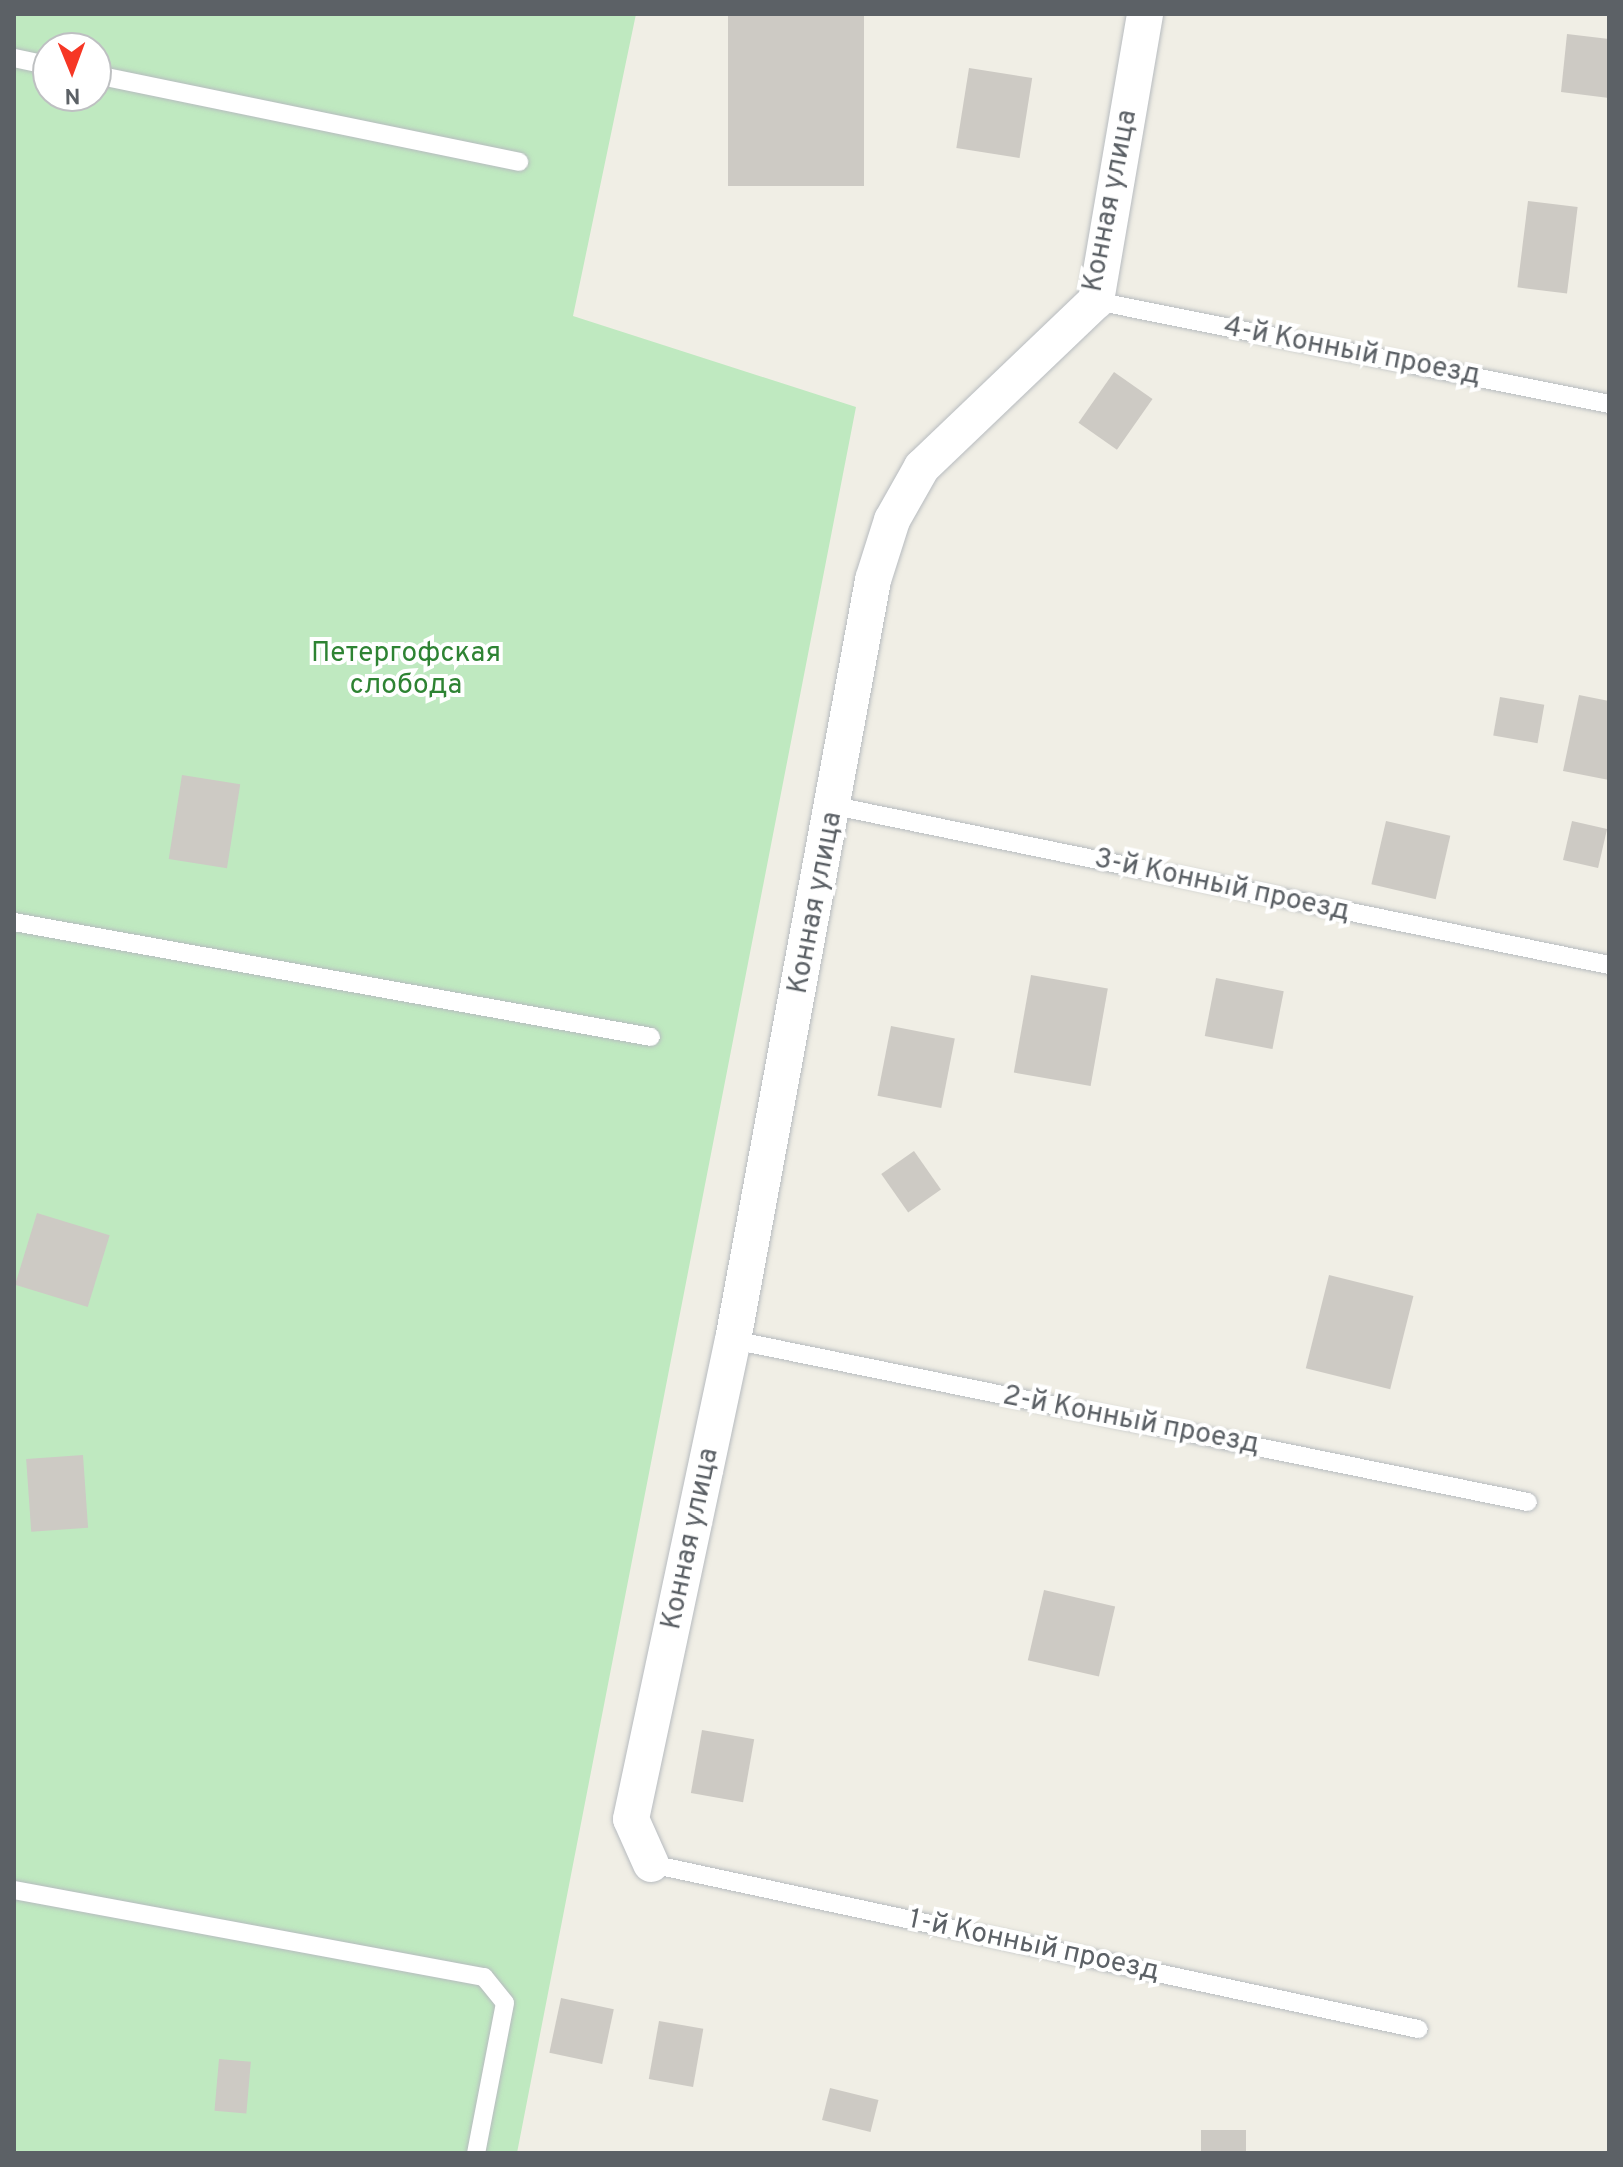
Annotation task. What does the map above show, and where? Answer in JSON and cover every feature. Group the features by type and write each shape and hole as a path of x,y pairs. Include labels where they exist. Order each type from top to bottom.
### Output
{"street":[{"name":"Конная улица","path":"651,1864 631,1819 733,1340 835,806 873,580 892,520 922,467 1096,301 1145,14"}],"lane":[{"path":"112,78 519,162"},
{"name":"4-й Конный проезд","path":"1096,301 1609,404"},
{"name":"3-й Конный проезд","path":"835,806 1609,965"},
{"path":"14,922 651,1037"},
{"name":"2-й Конный проезд","path":"733,1340 1528,1502"},
{"name":"1-й Конный проезд","path":"651,1864 1418,2029"},
{"path":"14,1890 484,1977 505,2003 476,2153"}],"green space":[{"name":"Петергофская слобода","path":"14,14 636,14 573,316 856,407 517,2153 14,2153"}],"building":[{"path":"728,14 864,14 864,186 728,186"},
{"path":"1567,34 1609,39 1609,98 1561,92"},
{"path":"969,68 1032,78 1020,158 956,148"},
{"path":"1528,201 1578,207 1567,293 1517,287"},
{"path":"1114,372 1153,399 1117,450 1078,423"},
{"path":"1579,695 1609,701 1609,780 1563,771"},
{"path":"1500,697 1544,705 1538,743 1493,735"},
{"path":"182,775 240,784 227,868 169,859"},
{"path":"1386,821 1450,836 1436,899 1371,884"},
{"path":"1572,821 1607,829 1598,868 1563,860"},
{"path":"1031,975 1108,989 1091,1086 1014,1072"},
{"path":"1216,978 1284,991 1272,1049 1205,1036"},
{"path":"891,1026 955,1038 941,1108 877,1096"},
{"path":"914,1151 941,1190 908,1212 881,1174"},
{"path":"37,1213 110,1235 88,1307 15,1285"},
{"path":"1329,1275 1413,1296 1390,1389 1306,1368"},
{"path":"83,1455 88,1528 31,1532 26,1459"},
{"path":"1044,1590 1115,1606 1099,1677 1028,1660"},
{"path":"702,1730 754,1739 743,1802 691,1793"},
{"path":"561,1998 614,2009 602,2064 549,2053"},
{"path":"659,2021 703,2029 693,2087 649,2079"},
{"path":"219,2059 251,2062 246,2114 214,2111"},
{"path":"830,2088 879,2100 871,2132 822,2120"},
{"path":"1201,2130 1246,2130 1246,2153 1201,2153"}]}
